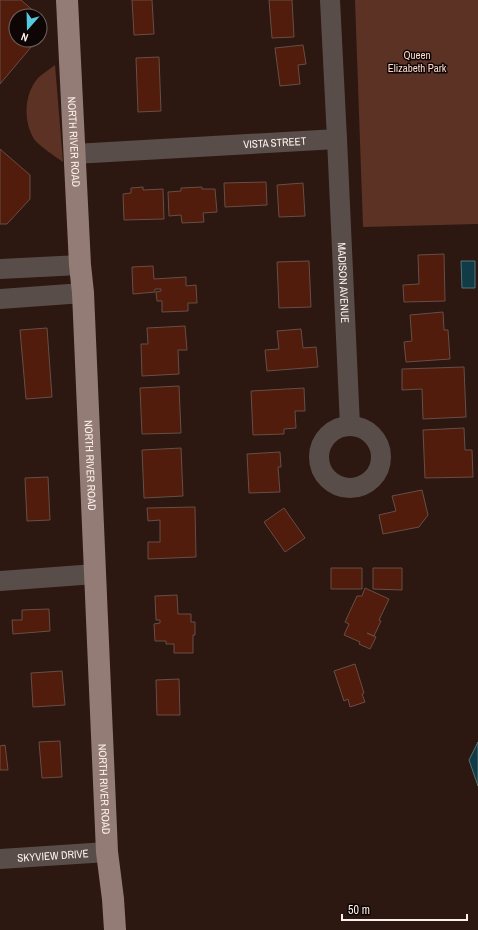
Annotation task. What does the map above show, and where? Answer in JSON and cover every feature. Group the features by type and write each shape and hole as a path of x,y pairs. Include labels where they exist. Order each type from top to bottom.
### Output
{"main road":[{"name":"NORTH RIVER ROAD","path":"67,0 80,265 83,293 107,852 115,930"}],"street":[{"path":"330,0 337,139"},
{"name":"VISTA STREET","path":"74,154 337,139"},
{"name":"MADISON AVENUE","path":"337,139 350,426"},
{"path":"0,269 80,265"},
{"path":"0,299 83,293"},
{"path":"0,581 94,574"},
{"name":"SKYVIEW DRIVE","path":"0,860 107,852"}],"green space":[{"name":"Queen Elizabeth Park","path":"355,0 478,0 478,224 363,227"},
{"path":"55,65 63,162 36,142 30,132 27,116 28,100 33,84 40,76"}],"water":[{"path":"461,261 475,261 475,288 462,288"},
{"path":"478,742 478,786 469,760"}],"building":[{"path":"0,0 21,0 30,8 8,8 8,48 30,48 0,84"},
{"path":"132,0 152,0 154,34 134,35"},
{"path":"269,0 292,0 294,37 272,38"},
{"path":"303,45 306,64 298,65 300,84 280,86 275,48"},
{"path":"159,57 161,111 138,112 136,58"},
{"path":"0,149 30,175 30,199 7,224 0,224"},
{"path":"266,182 267,205 225,207 224,183"},
{"path":"303,183 305,216 279,217 277,185"},
{"path":"143,187 143,190 163,189 164,219 124,220 123,194 131,193 131,188"},
{"path":"202,187 202,189 215,189 217,212 203,213 204,222 182,223 181,215 169,216 168,192 181,191 181,188"},
{"path":"444,254 445,301 404,302 403,285 419,284 418,255"},
{"path":"309,261 311,307 279,308 277,262"},
{"path":"153,266 154,279 186,277 186,286 196,285 197,303 188,303 188,311 162,312 162,301 157,301 156,292 161,291 161,289 155,289 155,292 133,294 132,267"},
{"path":"443,312 444,330 448,330 450,359 406,362 404,342 412,341 410,315"},
{"path":"185,326 187,350 178,350 179,374 142,376 141,344 148,344 147,328"},
{"path":"47,328 52,397 26,399 20,330"},
{"path":"301,329 303,348 316,347 318,367 267,371 265,350 279,349 277,331"},
{"path":"464,367 466,417 423,419 422,389 402,390 402,369"},
{"path":"179,386 181,433 142,434 140,388"},
{"path":"304,388 305,411 295,411 296,428 284,429 284,434 253,435 251,391"},
{"path":"464,428 465,450 472,450 473,477 425,478 423,430"},
{"path":"181,448 183,496 144,498 142,450"},
{"path":"280,452 281,467 278,467 280,492 249,493 247,454"},
{"path":"48,477 50,520 27,521 25,478"},
{"path":"422,490 428,515 419,527 383,534 379,515 396,511 392,496"},
{"path":"195,507 196,557 148,559 148,542 160,542 160,520 148,521 147,508"},
{"path":"284,508 305,538 285,552 264,522"},
{"path":"331,568 362,568 362,589 331,589"},
{"path":"373,568 402,568 402,590 373,589"},
{"path":"365,588 389,599 379,620 381,621 374,636 367,633 376,637 370,649 359,644 360,642 344,635 349,624 345,622 357,596 362,596"},
{"path":"177,595 178,614 191,614 191,622 195,622 193,653 174,653 174,644 166,644 166,641 155,641 154,624 160,623 160,620 156,620 155,596"},
{"path":"49,609 50,631 13,634 12,620 22,620 22,610"},
{"path":"355,664 364,693 362,694 365,702 350,707 348,699 344,701 334,671"},
{"path":"62,671 65,705 33,707 31,673"},
{"path":"179,679 180,715 157,715 156,680"},
{"path":"60,741 62,777 42,778 39,742"},
{"path":"5,745 8,770 0,770 0,746"}]}
